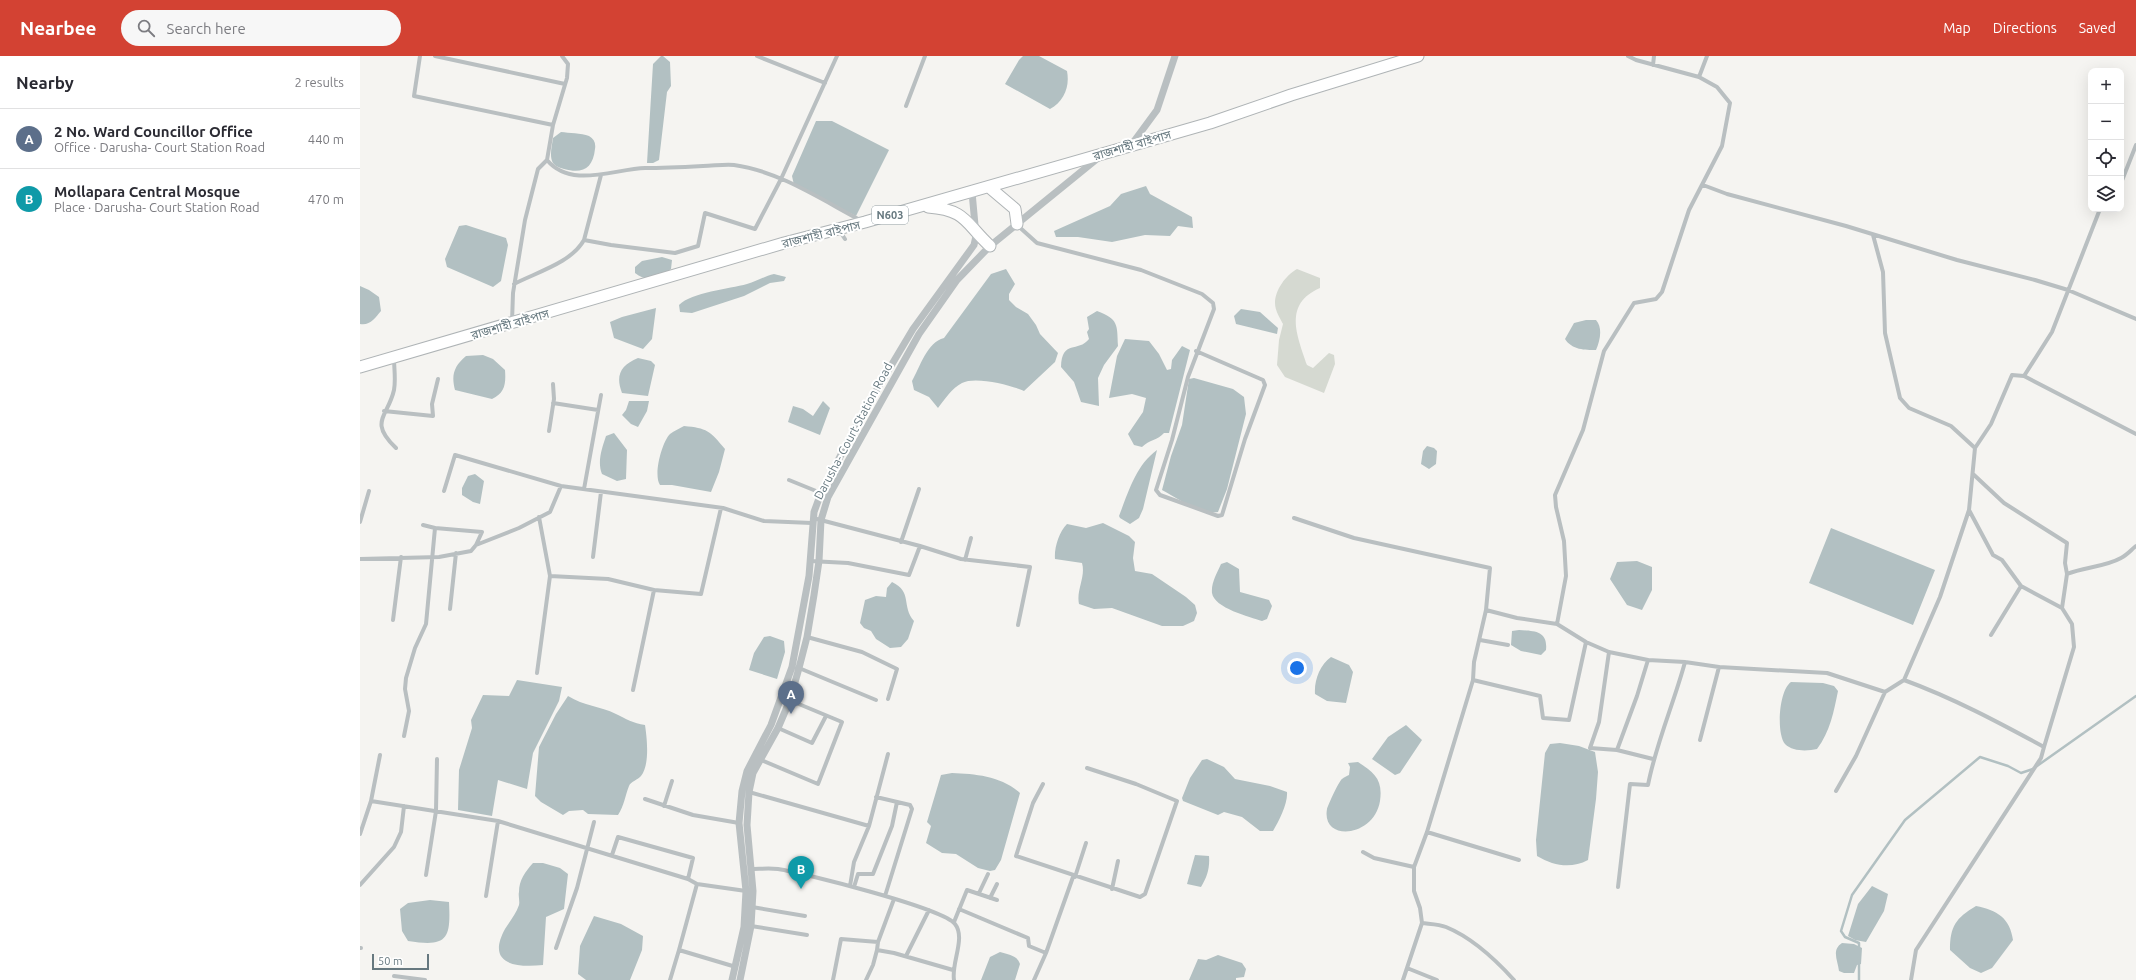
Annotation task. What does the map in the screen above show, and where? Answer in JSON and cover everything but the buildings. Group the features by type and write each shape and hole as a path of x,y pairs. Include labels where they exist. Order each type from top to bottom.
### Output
{"highway":[{"name":"রাজশাহী বাইপাস","path":"360,367 512,324 784,243 972,192 1103,154 1132,144 1210,123 1291,95 1418,56"},
{"path":"989,187 1015,209 1017,224"},
{"path":"919,206 946,209 959,215 967,220 990,246"}],"street":[{"path":"420,56 414,96 554,125"},
{"path":"435,56 565,84"},
{"path":"512,324 514,284 528,208 538,169 547,160 554,125 565,84 568,64 562,56"},
{"path":"757,56 825,83"},
{"path":"584,240 675,253 698,246 705,213 755,229 781,179 837,56"},
{"path":"906,106 925,56"},
{"path":"1132,144 1157,110 1175,56"},
{"path":"1557,624 1566,576 1564,541 1556,507 1556,495 1583,430 1604,351 1634,303 1656,299 1662,292 1689,210 1722,146 1730,103 1717,87 1699,78 1628,56"},
{"path":"1653,65 1654,56"},
{"path":"1699,78 1707,56"},
{"path":"2124,176 2136,145"},
{"name":"Darusha- Court Station Road","path":"732,980 744,927 752,869 747,825 749,792 753,773 778,728 790,700 799,668 807,637 819,561 821,520 828,497 919,334 957,280 990,246 1103,154"},
{"path":"547,160 553,167 580,175 601,175 643,168 732,165 748,168 781,179 865,222"},
{"path":"514,284 573,254 584,240 601,175"},
{"path":"1703,185 1727,194 1846,226 1873,236 2068,290 2136,319"},
{"name":"Darusha- Court Station Road","path":"740,980 751,926 752,907 750,891 744,870 738,823 742,792 747,771 771,725 782,697 799,636 810,561 812,520 821,493 864,411 913,328 974,245 976,240 976,230 972,192"},
{"path":"2024,376 2052,332 2099,212"},
{"path":"1017,224 1037,243 1141,270 1202,294 1213,303 1214,309 1196,351 1156,490 1160,496 1218,516 1222,516 1246,439 1266,385 1263,380 1196,351"},
{"path":"839,229 845,239"},
{"path":"1873,236 1883,272 1885,333 1900,398 1909,408 1951,426 1975,448"},
{"path":"394,358 394,389 381,418 384,437 396,448"},
{"path":"1836,791 1856,756 1885,692 1904,680 1940,597 1969,510 1975,448 1991,424 2012,375 2024,376 2136,434"},
{"path":"384,411 433,416 432,404 438,379"},
{"path":"550,431 553,403 553,384"},
{"path":"584,490 602,395"},
{"path":"553,403 598,410"},
{"path":"444,491 455,455 561,486 721,508 764,521 821,520 920,546 965,560 1030,567 1018,625"},
{"path":"1973,474 2004,503 2068,543 2065,563 2067,574 2062,608"},
{"path":"789,480 821,493"},
{"path":"476,545 519,528 550,512 561,486"},
{"path":"901,542 919,489"},
{"path":"360,522 369,491"},
{"path":"593,557 601,492"},
{"path":"550,576 608,579 654,590 701,594 721,508"},
{"path":"1911,980 1916,950 2041,758 2074,647 2072,624 2062,608 2021,586 2002,560 1992,555 1969,510"},
{"path":"537,672 550,576 539,517"},
{"path":"1294,518 1354,538 1490,568 1486,610 1473,680 1427,832 1414,868 1414,891 1420,908 1422,923 1403,980"},
{"path":"360,559 433,556 471,551 476,545 482,532 436,528 423,525"},
{"path":"404,736 409,711 406,678 415,648 426,624 436,528"},
{"path":"965,560 972,538"},
{"path":"810,561 848,563 909,575 920,546"},
{"path":"2067,574 2080,568 2095,566 2121,558 2136,546"},
{"path":"450,610 456,553"},
{"path":"393,620 401,557"},
{"path":"1991,635 2021,586"},
{"path":"633,690 654,590"},
{"path":"1486,610 1517,618 1557,624 1586,642 1609,652 1648,660 1684,662 1719,667 1827,673 1885,692"},
{"path":"807,637 862,652 897,669 888,699"},
{"path":"1480,640 1508,645"},
{"path":"1473,680 1540,696 1543,718 1569,720 1586,642"},
{"path":"1609,652 1599,722 1590,748 1617,750 1653,759"},
{"path":"1617,750 1637,696 1648,660"},
{"path":"1618,887 1630,784 1648,785 1653,759 1676,694 1684,662"},
{"path":"1700,740 1719,667"},
{"path":"799,668 876,700"},
{"path":"1904,680 1938,692 2044,747"},
{"path":"761,760 818,784 842,722 782,697"},
{"path":"778,728 812,743 826,716"},
{"path":"852,887 854,862 869,826 888,754"},
{"path":"360,834 371,801 380,755"},
{"path":"426,875 436,811 437,759"},
{"path":"1043,784 1033,803 1016,856 1074,877 1140,897 1145,894 1177,802 1136,784 1087,768"},
{"path":"664,806 672,781"},
{"path":"749,792 869,826"},
{"path":"876,797 910,805 912,809 885,896"},
{"path":"645,799 693,816 738,823"},
{"path":"371,801 498,821 688,879 697,884 750,891"},
{"path":"852,887 858,874 873,874 892,826 897,802"},
{"path":"360,885 394,847 401,832 404,806"},
{"path":"486,896 498,821"},
{"path":"556,948 577,888 594,822"},
{"path":"1427,832 1519,860"},
{"path":"612,855 618,837 693,858 688,879"},
{"path":"1034,980 1046,954 1086,843"},
{"path":"1363,852 1380,859 1414,868"},
{"path":"1112,889 1118,861"},
{"path":"744,870 777,869 852,887 929,910 954,922 959,930 953,970 954,980"},
{"path":"979,893 988,874"},
{"path":"670,980 697,884"},
{"path":"990,898 997,884"},
{"path":"954,922 967,890 997,900"},
{"path":"866,980 894,899"},
{"path":"752,907 805,916"},
{"path":"959,909 1028,938 1030,946 1046,954"},
{"path":"906,956 929,910"},
{"path":"1422,923 1445,926 1467,937 1498,962 1514,980"},
{"path":"751,926 806,935"},
{"path":"833,980 841,939 878,942"},
{"path":"679,950 736,967"},
{"path":"877,950 906,956 953,970"},
{"path":"1407,968 1437,980"},
{"path":"394,976 425,980"}],"shaded area":[{"path":"661,56 670,62 671,86 667,92 659,160 653,163 647,163 653,64"},
{"path":"1023,56 1039,56 1067,71 1068,83 1065,93 1059,102 1050,109 1005,84 1019,60"},
{"path":"816,121 832,121 889,150 856,216 794,185 792,176"},
{"path":"561,132 586,135 593,140 595,143 594,156 586,168 576,171 559,167 553,163 551,154 553,138"},
{"path":"1146,186 1150,194 1192,217 1193,228 1178,226 1170,236 1145,235 1112,242 1078,237 1056,237 1054,231 1110,206 1121,194"},
{"path":"466,225 506,238 508,245 501,281 493,287 447,267 445,259 459,226"},
{"path":"662,257 672,260 671,269 663,275 649,279 635,273 635,267 642,261"},
{"path":"1006,269 1015,284 1009,294 1009,300 1016,307 1028,314 1036,325 1040,334 1058,353 1055,362 1024,391 993,382 975,380 968,381 955,388 938,408 929,397 914,390 912,381 921,362 933,344 944,338 991,274"},
{"path":"1297,269 1320,278 1320,288 1308,295 1301,303 1297,311 1296,321 1297,332 1307,365 1313,368 1329,353 1334,355 1335,364 1324,393 1285,377 1277,365 1279,340 1283,324 1276,309 1275,298 1282,283"},
{"path":"774,274 786,277 784,281 770,283 744,296 692,313 680,312 679,305 693,297 747,284"},
{"path":"360,286 379,297 381,311 372,321 367,324 360,324"},
{"path":"656,308 652,339 643,349 614,338 610,322 622,317"},
{"path":"1241,309 1260,312 1278,328 1277,334 1236,324 1234,316"},
{"path":"1097,311 1113,320 1117,328 1118,346 1104,365 1098,378 1099,406 1081,402 1074,382 1061,367 1062,358 1067,350 1085,343 1089,339 1087,332 1089,329 1087,317"},
{"path":"1586,320 1596,320 1600,327 1600,339 1596,350 1575,347 1568,343 1565,339 1574,323"},
{"path":"1125,339 1149,341 1159,354 1167,370 1171,369 1172,360 1182,346 1190,350 1169,433 1164,433 1142,447 1134,445 1128,434 1143,412 1146,398 1132,394 1109,398 1117,356"},
{"path":"483,355 493,359 505,370 504,388 500,394 492,399 455,390 453,380 454,371 459,363 466,356"},
{"path":"638,358 651,361 655,365 648,396 622,393 620,387 619,381 621,371 627,364"},
{"path":"1194,378 1233,389 1244,397 1246,414 1227,489 1218,512 1203,511 1162,490 1171,456 1182,425 1189,379"},
{"path":"629,401 649,401 647,411 638,427 631,424 622,415 626,410"},
{"path":"823,401 830,408 820,435 788,422 793,406 803,409 813,416"},
{"path":"684,426 703,429 712,434 725,449 719,472 711,492 672,485 660,485 657,474 661,451 670,434"},
{"path":"614,433 627,450 626,479 617,481 602,474 600,465 606,436"},
{"path":"1427,446 1434,448 1437,451 1436,464 1429,469 1421,464 1423,451"},
{"path":"1157,450 1143,509 1139,518 1130,524 1119,516 1129,489 1138,471 1143,463"},
{"path":"475,474 484,481 480,504 473,502 462,495 462,488 468,476"},
{"path":"1103,523 1129,536 1135,542 1133,558 1135,571 1152,574 1186,597 1195,605 1197,613 1194,621 1183,626 1162,626 1112,608 1094,609 1079,604 1078,599 1083,573 1082,563 1055,559 1055,550 1062,531 1067,524 1086,528"},
{"path":"1831,528 1935,570 1913,625 1809,583"},
{"path":"1637,561 1652,567 1652,590 1642,610 1627,605 1610,579 1617,562"},
{"path":"1227,562 1239,569 1240,592 1269,600 1272,606 1267,619 1262,621 1233,611 1219,603 1214,598 1212,586 1221,564"},
{"path":"892,582 902,590 905,595 908,610 914,621 908,639 901,647 890,648 876,639 871,631 864,628 860,623 865,600 876,596 886,597 887,588"},
{"path":"1519,630 1539,633 1545,639 1546,650 1541,655 1521,651 1511,645 1512,631"},
{"path":"770,636 784,641 785,652 777,679 749,670 754,653 764,637"},
{"path":"1331,657 1349,665 1353,672 1346,703 1327,701 1315,694 1318,673 1327,660"},
{"path":"517,680 562,687 559,701 533,753 527,789 498,780 492,816 458,810 459,770 472,728 471,720 483,695 509,696"},
{"path":"1791,682 1823,683 1834,686 1838,691 1828,728 1817,749 1796,750 1788,747 1782,739 1780,731 1781,702 1787,687"},
{"path":"568,696 580,702 610,711 633,722 645,725 647,751 646,765 641,776 629,786 618,815 588,814 583,810 569,811 563,815 541,802 535,796 539,747 556,714"},
{"path":"1406,725 1422,740 1400,773 1395,775 1372,759 1388,737"},
{"path":"1560,743 1579,746 1595,752 1598,772 1588,860 1575,865 1556,864 1537,856 1536,840 1545,753 1550,744"},
{"path":"1207,759 1224,767 1235,779 1270,786 1287,792 1285,807 1273,831 1260,831 1242,817 1224,812 1218,815 1183,801 1182,798 1190,778 1202,760"},
{"path":"1358,762 1369,770 1379,782 1381,794 1380,801 1376,813 1368,822 1359,828 1349,831 1340,831 1332,827 1327,820 1327,809 1341,781 1349,775 1350,767 1348,763"},
{"path":"952,773 979,775 996,779 1013,787 1020,793 1001,860 995,870 990,871 978,868 956,854 942,853 926,843 931,826 927,822 941,775"},
{"path":"1195,855 1209,856 1208,872 1201,887 1187,884"},
{"path":"533,863 543,863 560,868 568,874 564,909 546,917 543,965 523,966 506,961 501,957 499,950 500,941 505,929 519,905 519,888 521,880"},
{"path":"1872,886 1888,894 1884,911 1866,942 1855,940 1848,936 1858,904"},
{"path":"430,900 449,902 449,925 447,933 444,938 431,943 408,941 402,931 400,909 408,903"},
{"path":"1976,906 1990,910 2001,916 2009,926 2013,940 1992,968 1981,973 1970,968 1950,950 1953,929 1959,919"},
{"path":"594,916 621,924 643,936 642,950 630,980 586,980 578,974 580,946"},
{"path":"1842,943 1854,944 1862,948 1861,964 1857,965 1854,973 1844,973 1839,971 1836,952"},
{"path":"1000,952 1012,956 1019,961 1020,964 1015,980 981,980 990,957"},
{"path":"1218,955 1242,963 1246,969 1244,977 1236,978 1236,980 1189,980 1198,959 1206,960"}],"waterway":[{"path":"2037,766 2136,696"},
{"path":"1859,948 1859,943 1845,937 1841,931 1852,895 1905,820 1980,757 2008,766 2021,773 2033,769"},
{"path":"1859,961 1859,980"}],"place":[{"name":"2 No. Ward Councillor Office","path":"791,714"},
{"name":"Mollapara Central Mosque","path":"801,889"}]}
